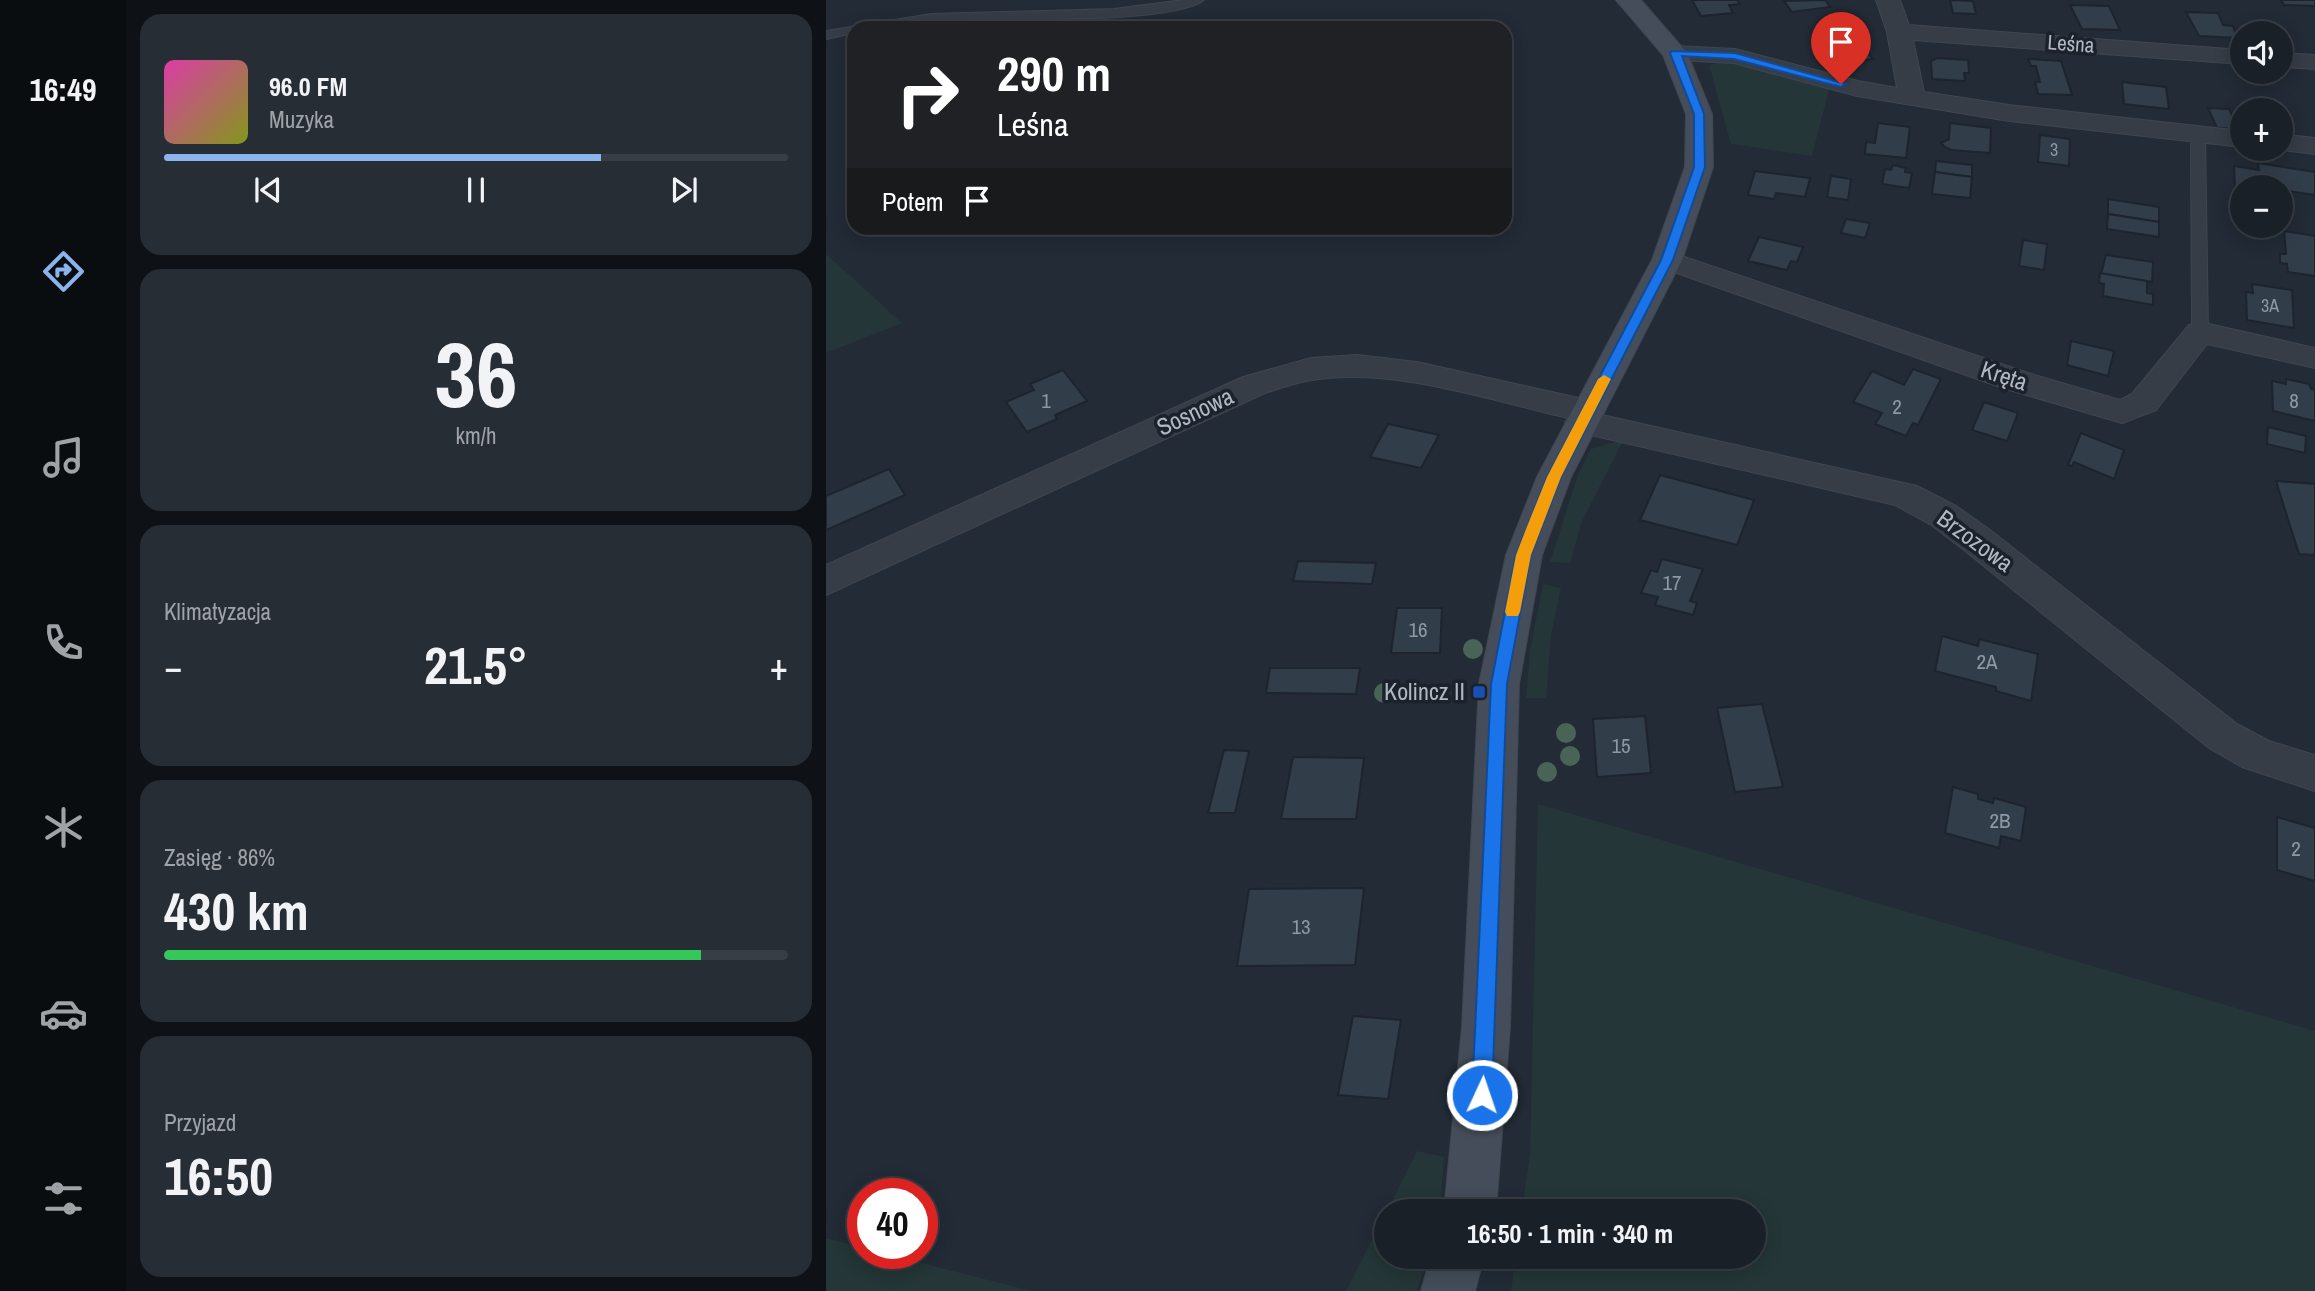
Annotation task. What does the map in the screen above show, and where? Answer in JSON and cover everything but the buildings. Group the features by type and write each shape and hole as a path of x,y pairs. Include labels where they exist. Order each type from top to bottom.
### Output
{"street":[{"path":"1471,1199 1484,1053 1499,684 1524,555 1554,477 1667,260 1699,167 1699,114 1675,53 1628,0"},
{"path":"1888,0 1899,32 1912,98"},
{"name":"Leśna","path":"1899,32 2230,56"},
{"path":"1675,53 1735,56 1857,89 2009,113 2230,137"},
{"path":"2293,61 2315,62"},
{"path":"2293,143 2315,146"},
{"name":"Kręta","path":"1667,260 1977,368 2122,411 2144,402 2200,332"},
{"path":"2200,332 2315,358"},
{"name":"Sosnowa","path":"826,581 1254,385 1311,369 1357,366 1417,373 1585,417"},
{"name":"Brzozowa","path":"1585,417 1905,495 1943,515 1977,540 2223,736 2257,755 2315,773"},
{"path":"1448,1291 1454,1269"}],"lane":[{"path":"902,21 971,15 1081,15 1125,12 1198,0"},
{"path":"826,35 847,30"},
{"path":"2198,134 2200,332"}],"shaded area":[{"path":"1726,61 1830,86 1812,156 1731,144 1709,65"},
{"path":"826,254 902,323 826,353"},
{"path":"1624,439 1582,521 1570,563 1550,562 1578,475 1591,449"},
{"path":"1543,584 1561,588 1551,635 1546,698 1526,698 1530,650"},
{"path":"1538,804 2315,1031 2315,1291 1511,1291 1514,1269 1766,1269 1766,1199 1524,1199 1530,1153"},
{"path":"1417,1151 1444,1157 1441,1199 1393,1199"},
{"path":"1374,1236 1374,1269 1423,1269 1417,1291 1346,1291"},
{"path":"826,1238 847,1244 847,1269 938,1267 1032,1291 826,1291"}],"slow traffic":[{"path":"1512,612 1524,555 1554,477 1604,379"}],"place":[{"name":"Kolincz II","path":"1479,692"}],"route":[{"path":"1482,1095 1499,684 1509,627 1524,555 1554,477 1667,260 1684,218 1699,167 1699,114 1675,53 1735,56 1841,84"}]}
